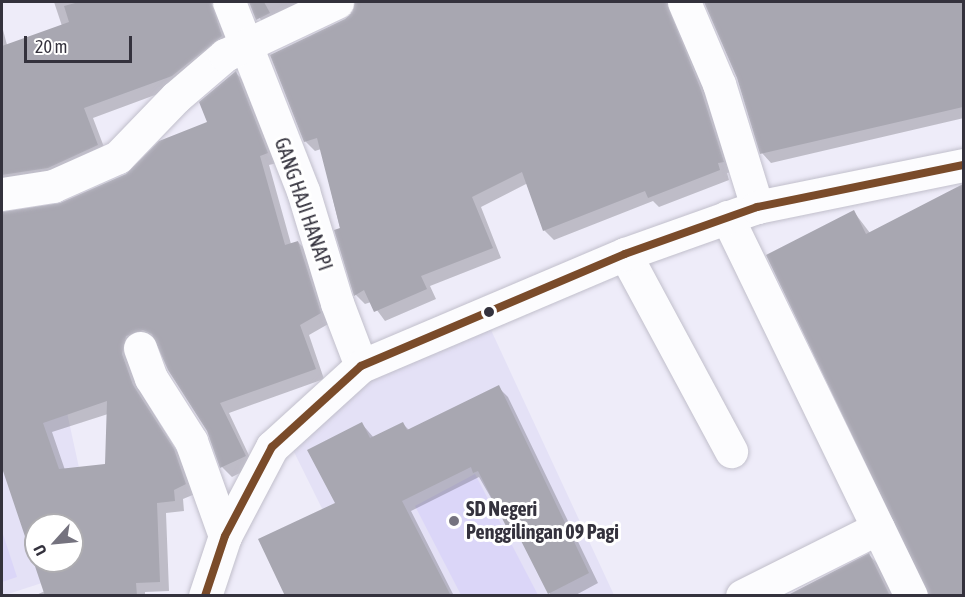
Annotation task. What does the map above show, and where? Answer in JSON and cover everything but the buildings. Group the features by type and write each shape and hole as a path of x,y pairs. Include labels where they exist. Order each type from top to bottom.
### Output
{"street":[{"name":"GANG HAJI HANAPI","path":"229,2 303,191 337,303 362,366"},
{"path":"2,194 52,186 118,157 203,72 245,43 337,2"},
{"path":"684,2 719,84 757,207"},
{"path":"205,596 225,536 272,447 362,366 624,254 727,217 757,207 963,165"},
{"path":"727,217 911,596"},
{"path":"624,254 731,451"},
{"path":"140,348 151,378 191,441 225,536"},
{"path":"742,596 878,528"}],"shaded area":[{"path":"28,291 54,353 100,564 84,569 84,513 24,513 24,573 72,573 2,596 2,298"},
{"name":"SD Negeri Penggilingan 09 Pagi","path":"491,330 614,595 365,595 291,446 362,375"},
{"path":"475,474 538,595 461,595 415,506"},
{"path":"2,531 17,577 2,582"}],"transit line":[{"path":"205,596 225,536 272,447 361,366 625,254 757,207 964,165"}],"place":[{"name":"SD Negeri Penggilingan 09 Pagi","path":"454,521"}]}
